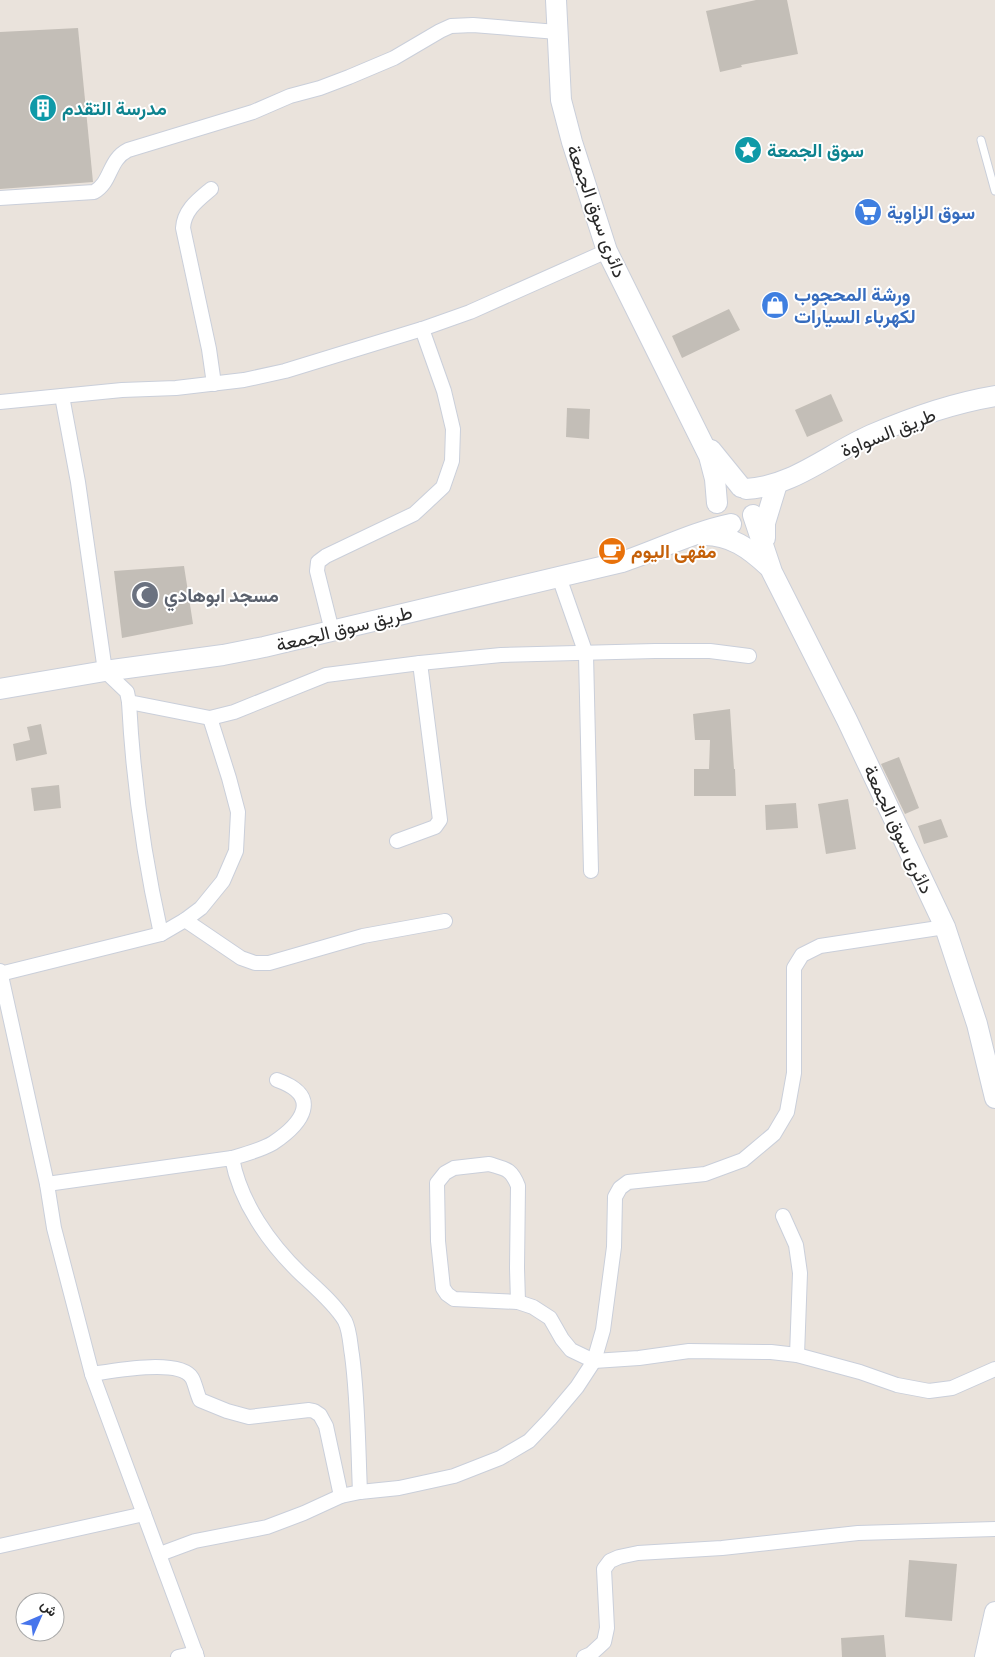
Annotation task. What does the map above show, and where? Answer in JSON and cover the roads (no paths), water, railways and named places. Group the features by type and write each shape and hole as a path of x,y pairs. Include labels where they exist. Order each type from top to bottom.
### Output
{"main road":[{"name":"دائرى سوق الجمعة","path":"556,0 561,100 572,142 607,251 700,434"},
{"name":"طريق السواوة","path":"781,483 870,435 951,407 995,396"},
{"path":"700,434 743,488 754,498 744,519"},
{"path":"700,434 710,456 715,480 717,506 722,518 744,519"},
{"path":"686,538 717,506 719,498 726,490 736,486 743,488 765,487 781,483"},
{"path":"686,538 744,519 769,492 781,483"},
{"path":"764,548 765,523 781,483"},
{"path":"744,519 764,548 771,570"},
{"path":"744,519 771,570"},
{"path":"686,538 714,536 733,540 745,546 771,570"},
{"name":"طريق سوق الجمعة","path":"0,689 105,671 223,655 622,562 686,538"},
{"name":"دائرى سوق الجمعة","path":"771,570 847,720 945,927 977,1024 995,1098"},
{"path":"985,1657 995,1612"}],"street":[{"path":"0,198 94,192 105,182 116,158 128,150 253,112 290,96 342,80 394,58 450,26 473,25 557,32"},
{"path":"211,189 193,204 184,220 183,228 209,349 214,384"},
{"path":"0,402 122,390 176,388 214,384 285,371 422,329 470,312 607,251"},
{"path":"332,631 317,571 318,562 326,556 414,514 443,487 452,461 453,429 444,391 422,329"},
{"path":"62,396 78,482 105,671 127,692 129,702 150,885 161,934"},
{"path":"559,577 586,654 591,871"},
{"path":"129,702 210,718 234,712 326,675 420,663 501,655 655,651 710,651 749,656"},
{"path":"397,841 435,827 440,820 420,663"},
{"path":"178,1657 197,1655 92,1374 54,1228 47,1184 3,1000 0,973 161,934 186,920 201,908 223,881 236,851 238,812 230,778 210,718"},
{"path":"186,920 241,958 254,963 269,963 363,936 445,921"},
{"path":"160,1554 195,1542 267,1526 304,1513 341,1496 399,1488 454,1476 500,1458 529,1441 577,1387 594,1361 603,1330 614,1247 615,1197 620,1188 628,1182 705,1174 743,1160 774,1134 787,1112 794,1074 794,968 802,955 820,946 945,927"},
{"path":"47,1184 232,1158 271,1144 300,1120 304,1106 302,1095 290,1084 277,1080"},
{"path":"232,1158 241,1191 268,1236 286,1260 327,1299 345,1321 354,1369 360,1492"},
{"path":"518,1302 518,1186 514,1174 489,1164 454,1168 445,1173 438,1183 438,1240 443,1288 447,1294 454,1299 518,1302 533,1307 550,1318 571,1350 594,1361 639,1358 689,1351 771,1352 797,1355 860,1372 897,1385 929,1391 952,1388 995,1369"},
{"path":"783,1216 796,1245 800,1273 797,1355"},
{"path":"92,1374 129,1368 169,1368 186,1372 192,1378 195,1391 200,1400 227,1411 249,1417 314,1411 320,1415 326,1426 341,1496"},
{"path":"0,1546 144,1514"},
{"path":"584,1657 591,1654 604,1642 607,1628 604,1569 610,1560 619,1557 638,1553 722,1548 858,1533 995,1529"}],"lane":[{"path":"981,140 995,191"}],"place":[{"name":"مدرسة التقدم","path":"43,108"},
{"name":"سوق الجمعة","path":"748,150"},
{"name":"سوق الزاوية","path":"868,212"},
{"name":"ورشة المحجوب لكهرباء السيارات","path":"775,305"},
{"name":"مقهى اليوم","path":"612,551"},
{"name":"مسجد ابوهادي","path":"145,595"}]}
